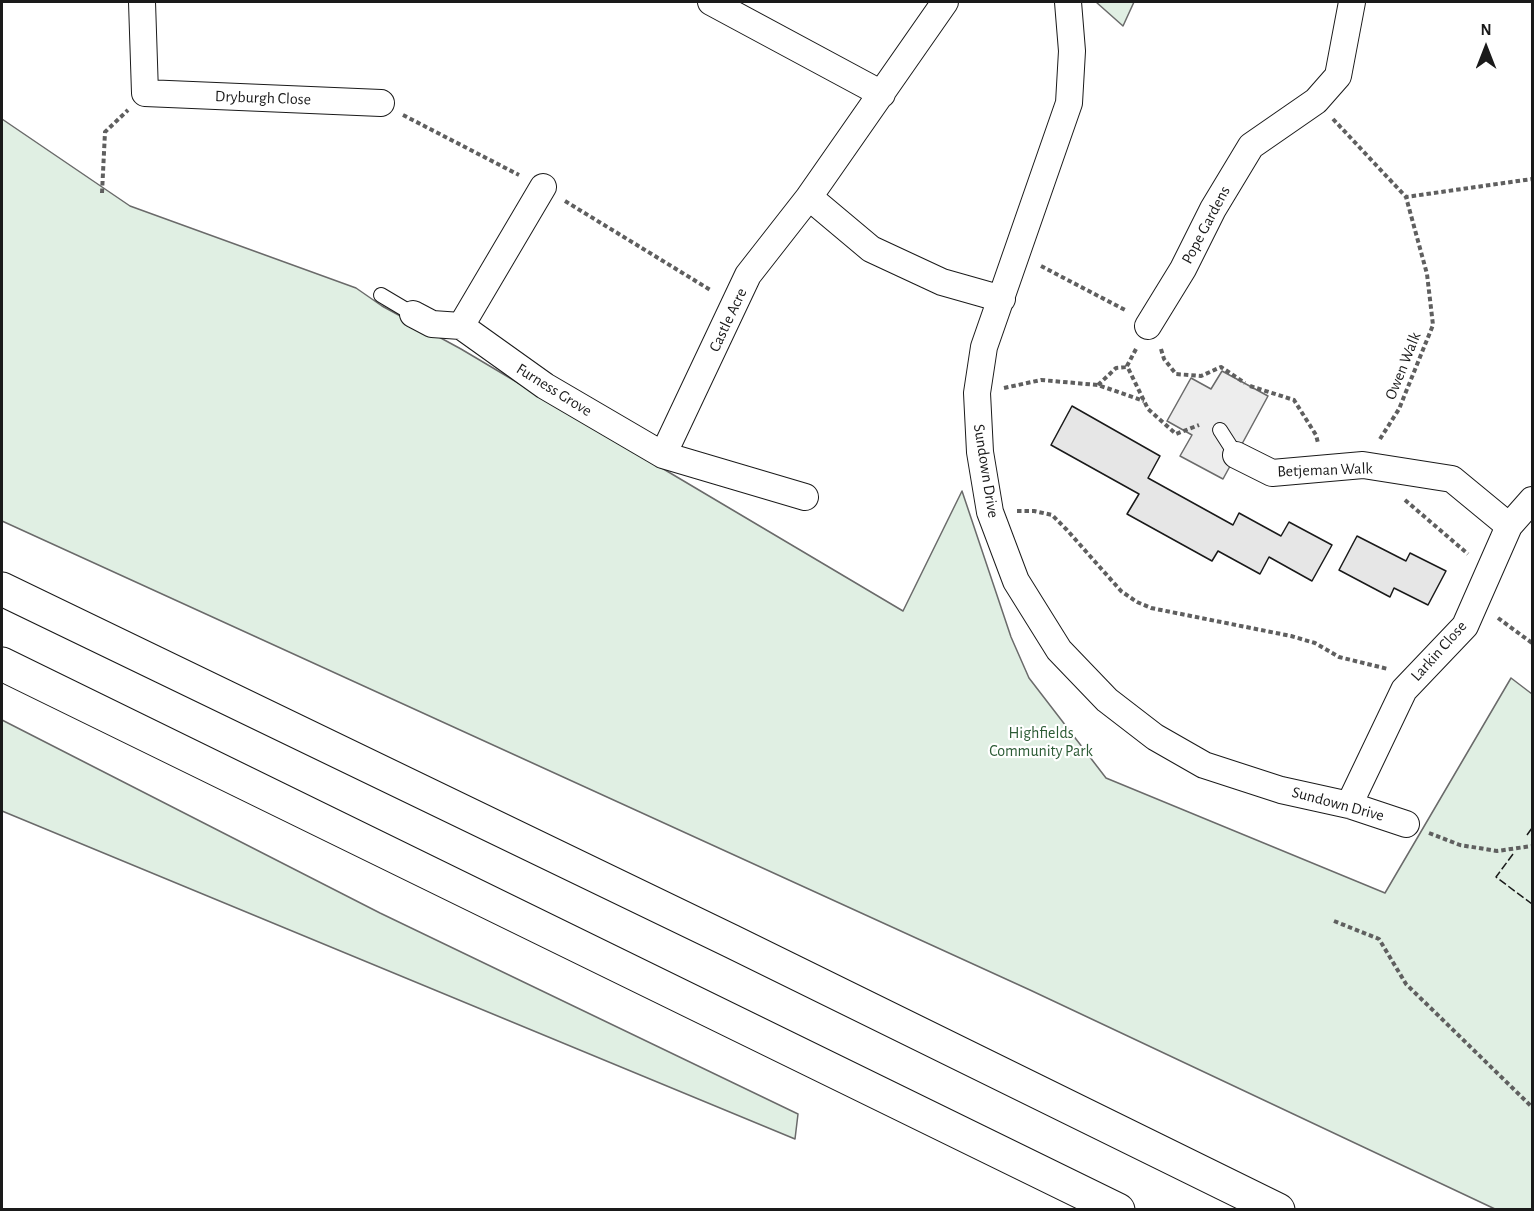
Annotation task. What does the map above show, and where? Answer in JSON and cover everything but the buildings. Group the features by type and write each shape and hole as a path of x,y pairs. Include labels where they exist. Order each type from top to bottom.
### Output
{"highway":[{"path":"2,589 741,946 1278,1209"},
{"path":"2,664 1118,1209"}],"street":[{"path":"142,2 145,93"},
{"path":"711,2 882,94"},
{"name":"Castle Acre","path":"663,455 748,275 810,197 945,2"},
{"name":"Sundown Drive","path":"1068,2 1072,51 1069,103 984,347 977,393 980,452 990,512 1016,581 1059,650 1107,700 1155,737 1204,765 1281,790 1348,804 1406,824"},
{"name":"Pope Gardens","path":"1148,327 1183,269 1213,209 1251,146 1316,101 1338,76 1352,2"},
{"name":"Dryburgh Close","path":"145,93 381,103"},
{"path":"413,314 432,324 461,327 543,187"},
{"path":"810,197 871,249 942,282 1002,299"},
{"name":"Furness Grove","path":"461,327 545,386 663,455 804,497"},
{"name":"Betjeman Walk","path":"1236,455 1272,473 1363,465 1452,479 1509,526"},
{"name":"Larkin Close","path":"1348,804 1404,690 1465,626 1509,526 1533,500"}],"lane":[{"path":"381,295 413,314"},
{"path":"1220,430 1236,455"}],"path":[{"path":"102,193 105,132 145,93"},
{"path":"1316,101 1406,197 1533,179"},
{"path":"381,103 543,187 735,305"},
{"name":"Owen Walk","path":"1363,465 1399,409 1433,325 1427,274 1406,197"},
{"path":"1127,366 1148,327"},
{"path":"1098,385 1116,368 1127,366"},
{"path":"1127,366 1148,409 1176,434 1205,422"},
{"path":"977,393 1041,380 1098,385 1144,401"},
{"path":"1250,386 1294,400 1316,435 1318,445"},
{"path":"1399,495 1473,558"},
{"path":"990,512 1034,511 1052,515 1122,591 1137,602 1151,608 1291,636 1315,643 1339,657 1417,677"},
{"path":"1476,602 1533,644"},
{"path":"1406,824 1460,845 1497,851 1533,846"},
{"path":"1334,921 1379,939 1406,984 1533,1107"}],"green space":[{"path":"1096,2 1134,2 1123,26"},
{"name":"Highfields Community Park","path":"2,119 130,206 356,288 382,306 461,349 903,611 962,491 1011,637 1029,678 1106,778 1385,893 1511,678 1532,694 1532,1209 1495,1209 1030,990 2,521"},
{"path":"2,720 380,913 798,1114 795,1139 2,811"}],"shaded area":[{"path":"1222,371 1268,396 1223,479 1180,456 1192,435 1167,421 1191,378 1211,389"}],"fence":[{"path":"1527,835 1532,828"},
{"path":"1513,854 1496,877 1532,904"}]}
